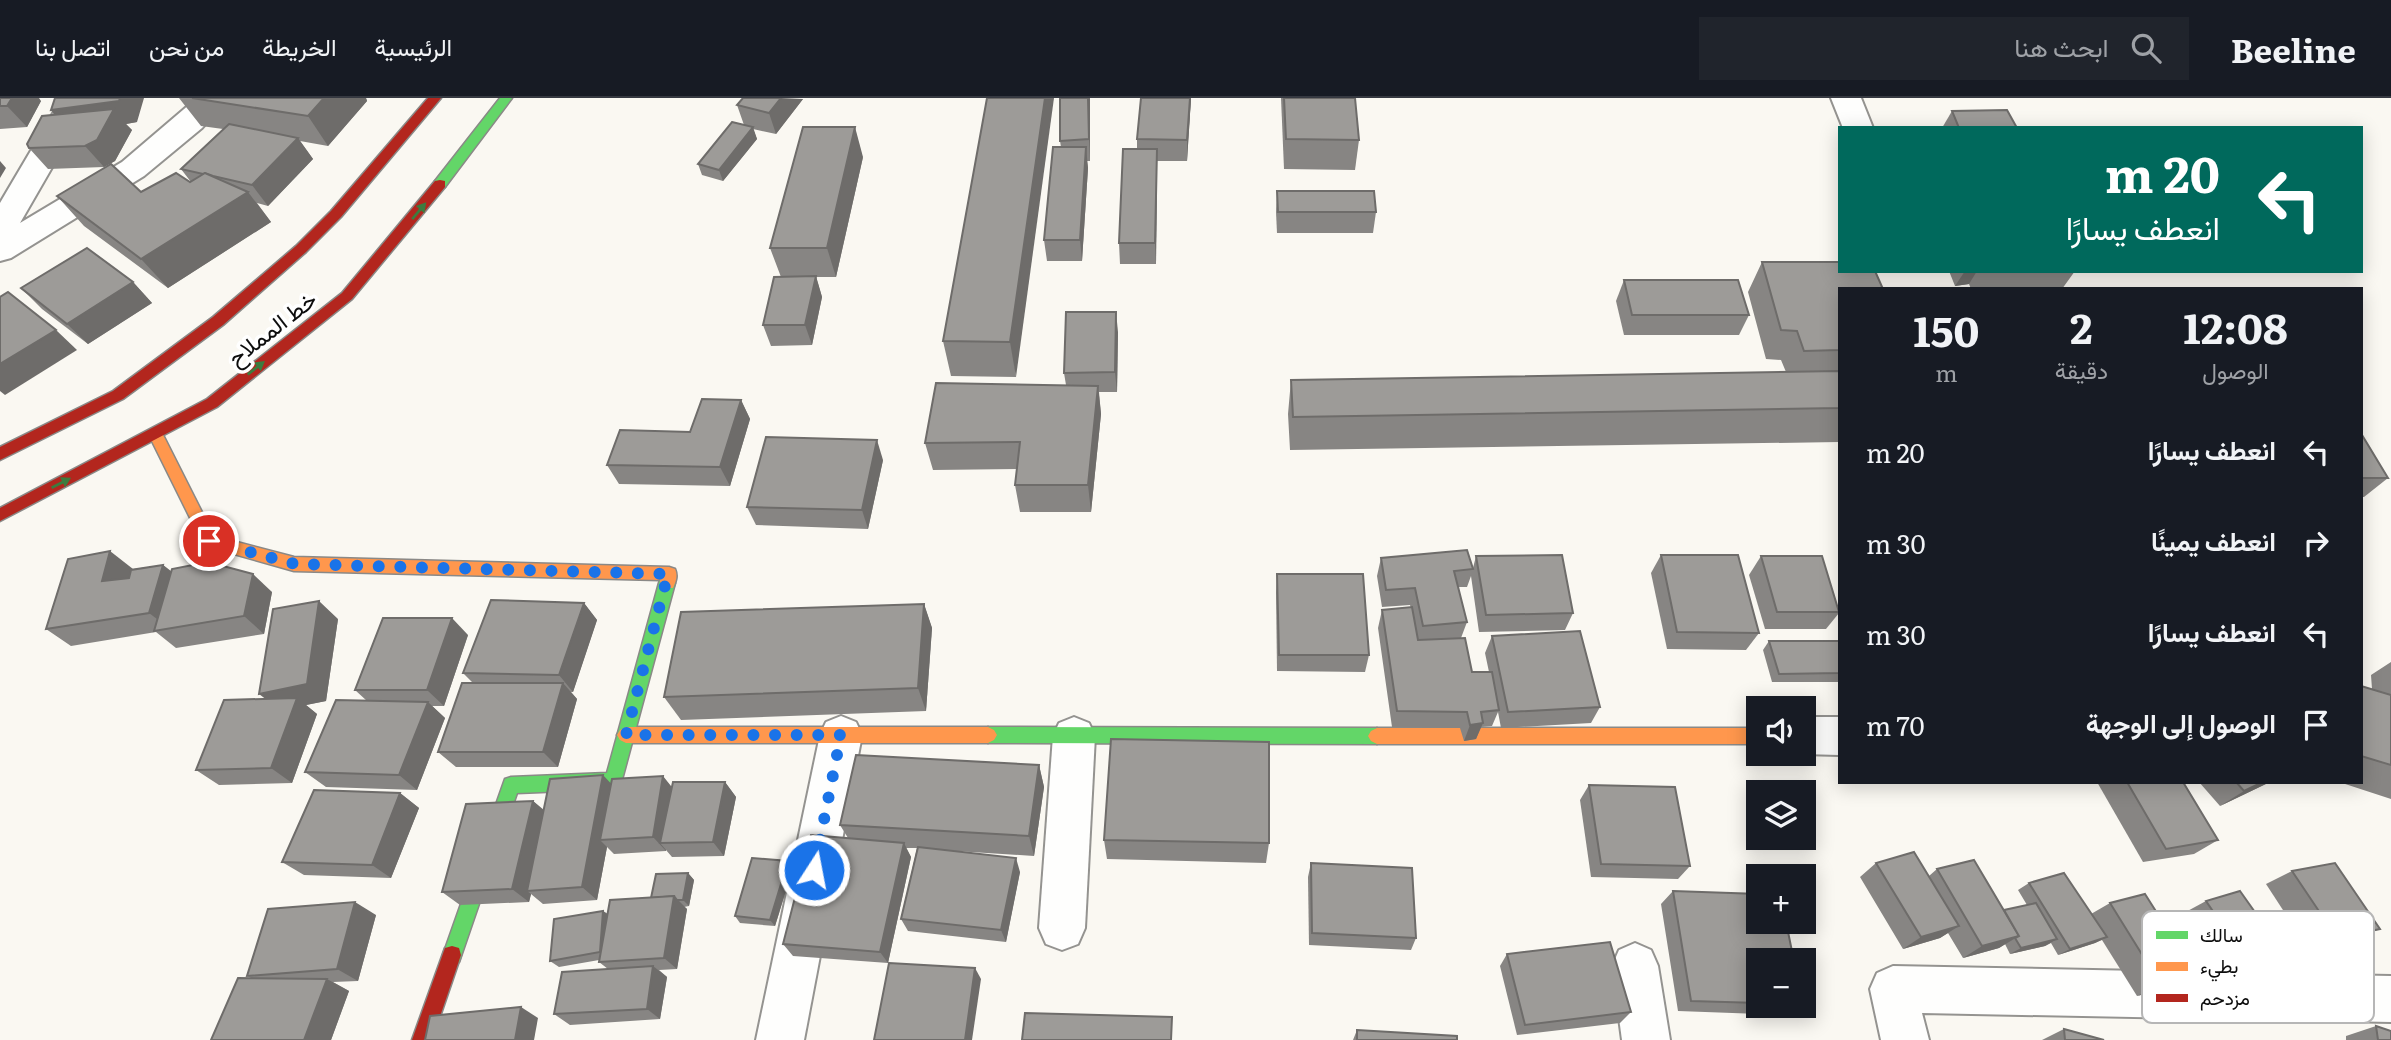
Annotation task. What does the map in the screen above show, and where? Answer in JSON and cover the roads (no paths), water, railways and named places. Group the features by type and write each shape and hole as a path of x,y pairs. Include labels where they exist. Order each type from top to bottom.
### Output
{"main road":[{"name":"خط المملاح","path":"0,454 122,400 301,249 337,214 435,98"},
{"name":"خط المملاح","path":"0,515 151,430 212,403 348,296 431,196 506,98"},
{"path":"151,430 209,541 295,564 668,574 614,781 511,785 422,1040"},
{"path":"626,735 1746,736"}],"street":[{"path":"0,230 77,98"},
{"path":"0,250 133,169 191,121 214,98"},
{"path":"1846,98 1857,126"},
{"path":"792,1037 841,735"},
{"path":"1062,928 1074,736"},
{"path":"1816,736 1838,736"},
{"path":"1635,966 1646,1040"},
{"path":"1905,1040 1893,989 2142,994"}]}
